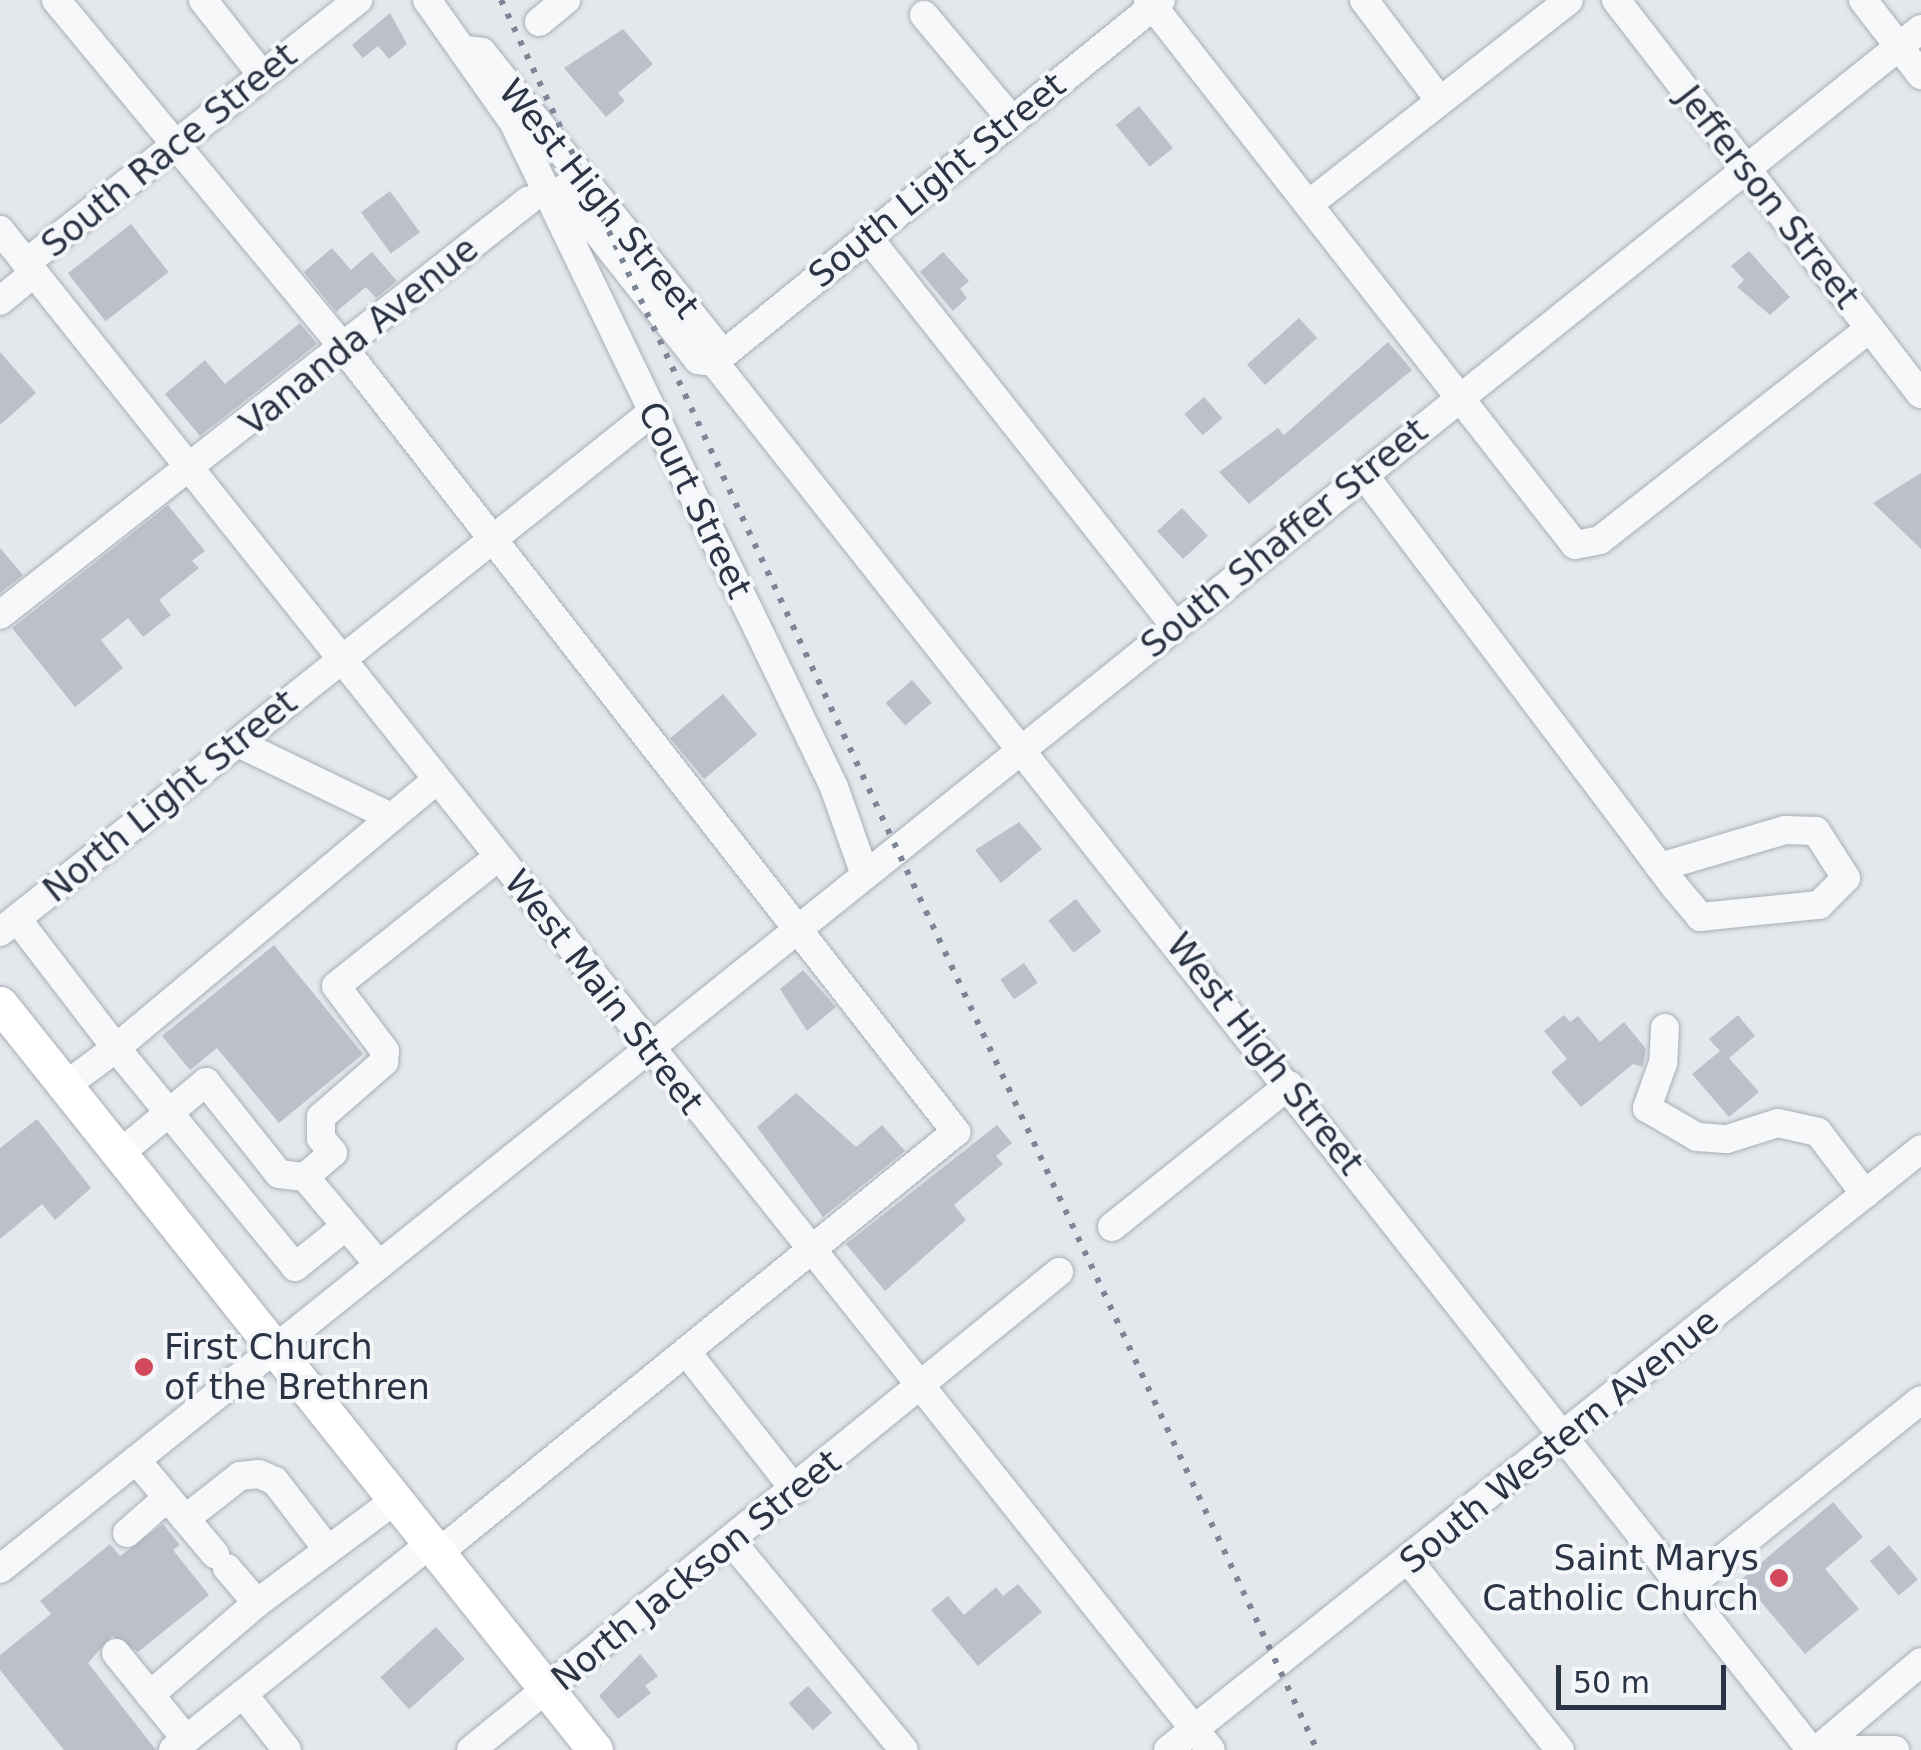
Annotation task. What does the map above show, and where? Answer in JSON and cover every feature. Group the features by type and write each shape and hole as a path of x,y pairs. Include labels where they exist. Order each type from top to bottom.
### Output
{"main road":[{"path":"0,1004 595,1750"}],"street":[{"path":"56,0 341,345 488,543 956,1132 688,1354 179,1745 150,1696 116,1653"},
{"path":"202,0 262,75"},
{"name":"South Race Street","path":"0,301 30,268 178,143 358,0"},
{"name":"West High Street","path":"428,0 516,128 698,360 714,362"},
{"path":"538,22 566,0"},
{"path":"1364,0 1440,101"},
{"path":"1309,204 1569,0"},
{"name":"Jefferson Street","path":"1616,0 1921,394"},
{"path":"1862,0 1910,38 1921,76"},
{"path":"1154,2 1562,535 1586,546 1870,328"},
{"name":"South Light Street","path":"714,362 1154,2"},
{"path":"924,15 1012,120"},
{"name":"South Shaffer Street","path":"0,1569 1910,38"},
{"name":"West High Street","path":"466,50 482,52 704,330 715,344 714,362 1024,746 1814,1750"},
{"name":"Court Street","path":"516,128 834,787 864,875"},
{"name":"Vananda Avenue","path":"0,615 186,465 213,454 341,345 529,200"},
{"name":"West Main Street","path":"0,230 1202,1740"},
{"path":"866,236 1175,626"},
{"path":"341,660 651,413"},
{"path":"1364,474 1660,867 1700,917 1819,905 1846,878 1816,832 1784,830 1660,867"},
{"name":"North Light Street","path":"8,926 341,660"},
{"path":"238,743 391,817"},
{"path":"65,1086 116,1048 436,780"},
{"path":"305,1177 333,1153 321,1138 321,1117 384,1062 385,1051 336,986 497,858"},
{"path":"8,926 116,1048 295,1267 346,1226"},
{"path":"1665,1028 1663,1063 1647,1108 1698,1137 1727,1138 1778,1123 1818,1132 1865,1194"},
{"path":"119,1154 206,1082 280,1174 305,1177 378,1265"},
{"path":"1112,1227 1289,1085"},
{"name":"South Western Avenue","path":"1168,1750 1202,1740 1409,1561 1921,1150"},
{"name":"North Jackson Street","path":"471,1750 920,1390 1059,1272"},
{"path":"688,1354 795,1490"},
{"path":"1685,1589 1921,1400"},
{"path":"136,1460 257,1603"},
{"path":"127,1533 240,1476 260,1474 275,1481 328,1550"},
{"path":"150,1696 257,1603 395,1500"},
{"path":"731,1541 904,1750"},
{"path":"1409,1561 1560,1750"},
{"path":"1814,1750 1921,1662"},
{"path":"243,1694 287,1750"},
{"path":"1833,1750 1894,1750"}],"building":[{"path":"390,13 407,44 389,59 378,46 363,58 352,45"},
{"path":"623,29 653,64 618,93 625,101 606,117 564,68"},
{"path":"1139,106 1173,148 1150,167 1116,125"},
{"path":"390,191 420,232 391,253 361,212"},
{"path":"131,224 169,272 106,321 68,273"},
{"path":"332,248 351,270 372,252 397,281 376,298 366,287 336,312 304,272"},
{"path":"1749,251 1790,297 1770,315 1737,287 1744,280 1731,266"},
{"path":"943,252 969,281 960,289 967,298 953,311 920,272"},
{"path":"1299,318 1317,338 1265,385 1247,365"},
{"path":"300,323 317,344 200,436 165,394 205,360 225,384"},
{"path":"1388,342 1412,370 1249,504 1219,472 1278,428 1284,435"},
{"path":"0,352 36,393 0,425"},
{"path":"1204,397 1222,418 1203,435 1184,414"},
{"path":"1921,473 1921,549 1873,503"},
{"path":"168,505 205,551 192,561 199,568 159,600 171,615 143,637 128,618 101,640 123,668 75,707 12,628"},
{"path":"1182,508 1208,536 1183,559 1157,531"},
{"path":"0,548 23,575 0,593"},
{"path":"912,680 932,703 905,726 886,703"},
{"path":"723,694 757,735 704,779 670,738"},
{"path":"1019,822 1042,849 1001,883 975,850"},
{"path":"1076,899 1101,931 1074,953 1048,921"},
{"path":"274,945 363,1054 279,1123 217,1048 190,1070 162,1036"},
{"path":"1024,963 1038,983 1014,999 1000,980"},
{"path":"803,970 836,1007 807,1031 780,989"},
{"path":"1564,1015 1570,1022 1578,1016 1600,1042 1624,1022 1646,1049 1643,1067 1633,1064 1581,1107 1551,1072 1567,1059 1544,1031"},
{"path":"1738,1015 1755,1036 1729,1058 1759,1092 1729,1117 1692,1074 1720,1051 1709,1039"},
{"path":"796,1093 856,1147 882,1125 905,1151 823,1217 757,1127"},
{"path":"37,1119 91,1188 55,1220 42,1204 0,1239 0,1148"},
{"path":"997,1125 1012,1143 996,1156 1003,1164 954,1205 966,1220 885,1291 846,1244"},
{"name":"Saint Marys Catholic Church","path":"1833,1502 1863,1537 1825,1569 1859,1609 1805,1654 1742,1579"},
{"path":"163,1524 180,1545 173,1550 209,1595 138,1652 112,1636 88,1663 156,1750 64,1750 0,1670 0,1655 51,1614 40,1601 110,1544 120,1556"},
{"path":"1889,1545 1918,1579 1899,1596 1870,1561"},
{"path":"1018,1584 1042,1612 978,1666 931,1610 948,1596 964,1615 996,1587 1003,1596"},
{"path":"436,1627 465,1659 409,1709 380,1677"},
{"path":"640,1654 658,1676 645,1686 651,1693 618,1719 599,1696"},
{"path":"808,1686 832,1713 813,1730 789,1703"}],"railway":[{"path":"501,0 1317,1750"}],"place":[{"name":"First Church of the Brethren","path":"144,1367"},
{"name":"Saint Marys Catholic Church","path":"1779,1578"}]}
